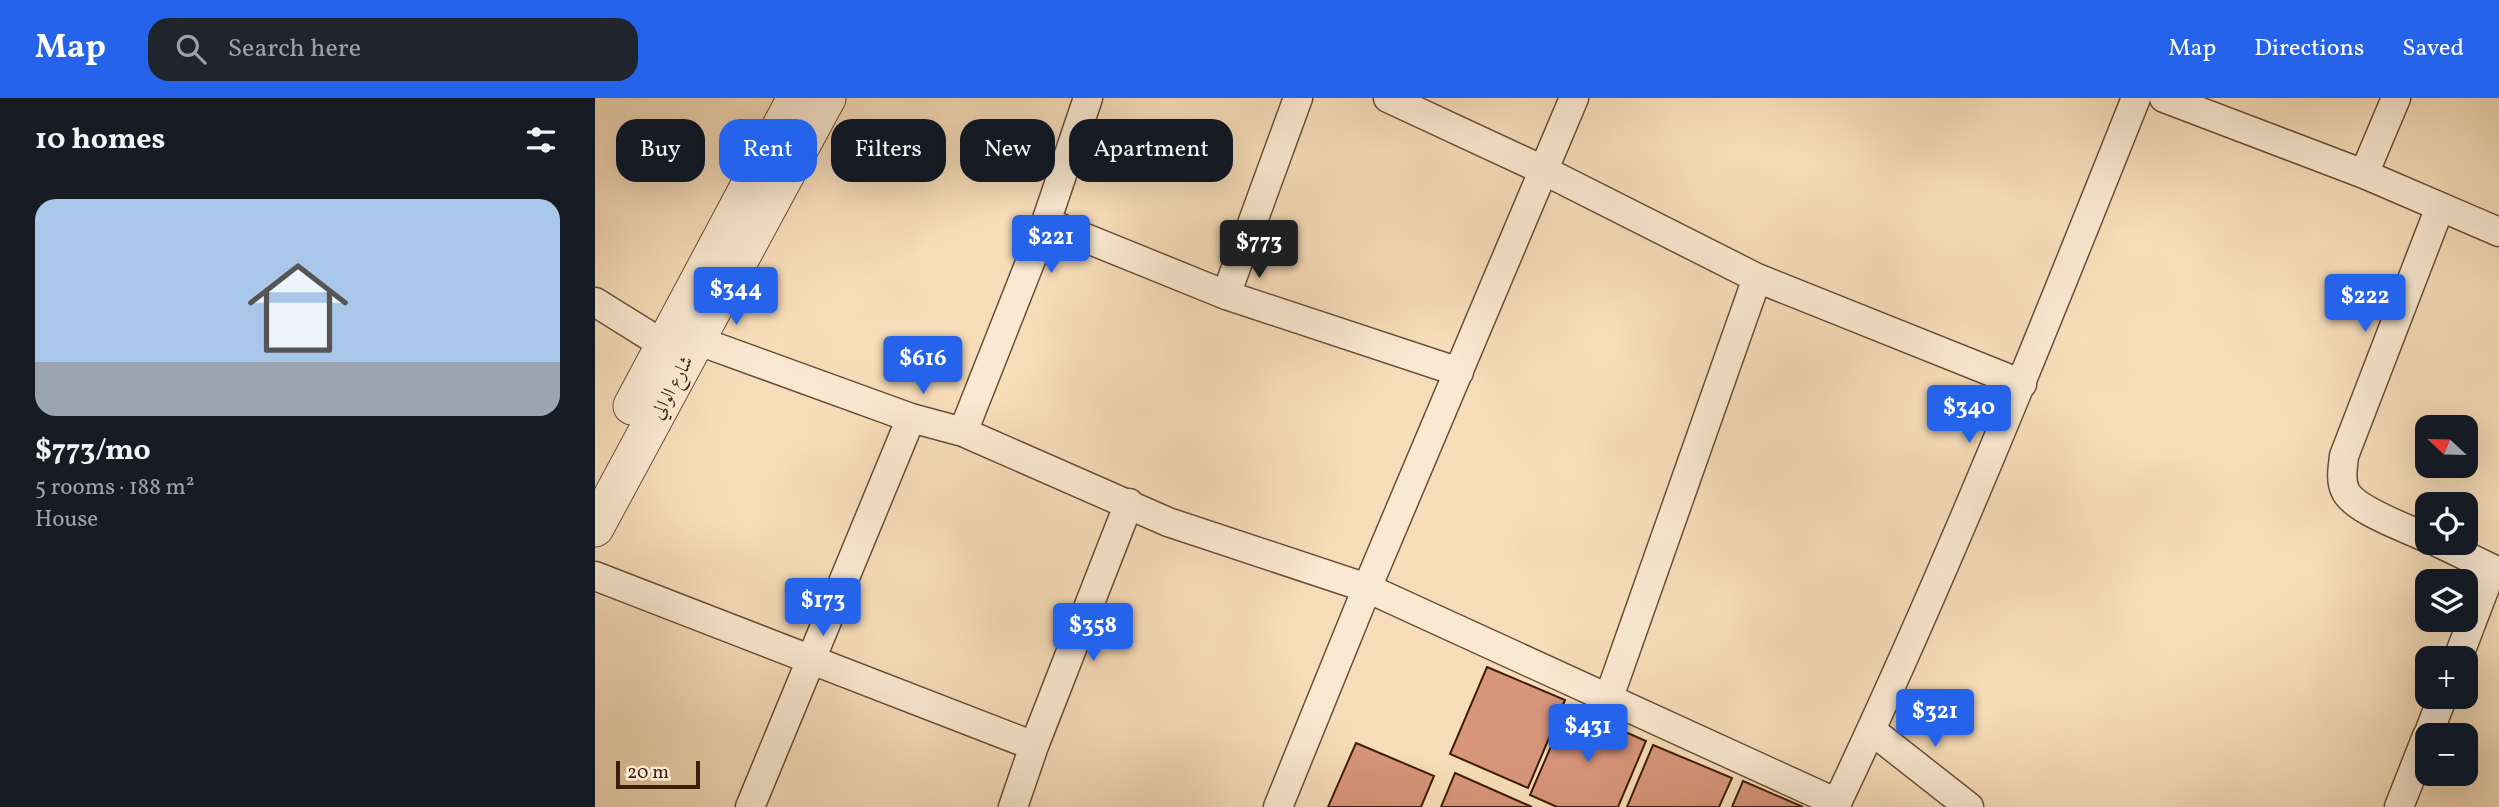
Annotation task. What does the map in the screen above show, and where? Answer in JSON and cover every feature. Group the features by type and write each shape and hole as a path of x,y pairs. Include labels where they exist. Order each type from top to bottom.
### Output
{"street":[{"name":"شارع الوالي","path":"595,528 796,98"},
{"name":"شارع الوالي","path":"595,478 827,98"},
{"path":"963,432 1046,222 1089,98"},
{"path":"1226,295 1298,98"},
{"path":"1388,98 1543,170 1757,278 2022,384"},
{"path":"1278,807 1367,588 1574,98"},
{"path":"595,302 680,342 911,418 963,432 1168,522 1367,588 1836,805 2022,384 2136,98"},
{"path":"2164,98 2364,174 2499,232"},
{"path":"2364,174 2396,98"},
{"path":"2415,532 2356,504 2345,491 2342,475 2344,456 2440,207"},
{"path":"1046,222 1226,295 1459,372"},
{"path":"1608,700 1757,278"},
{"path":"750,807 911,418"},
{"path":"1018,805 1034,746 1129,503"},
{"path":"2463,646 2496,570 2464,555"},
{"path":"595,576 1034,746"},
{"path":"1871,730 1969,807"},
{"path":"2399,807 2415,766"}],"building":[{"path":"1487,667 1565,700 1528,788 1450,754"},
{"path":"1568,707 1646,741 1618,807 1557,807 1530,795"},
{"path":"1356,743 1434,776 1421,807 1328,807"},
{"path":"1653,745 1732,778 1719,807 1627,807"},
{"path":"1455,773 1532,807 1441,807"},
{"path":"1743,781 1803,807 1732,807"}]}
